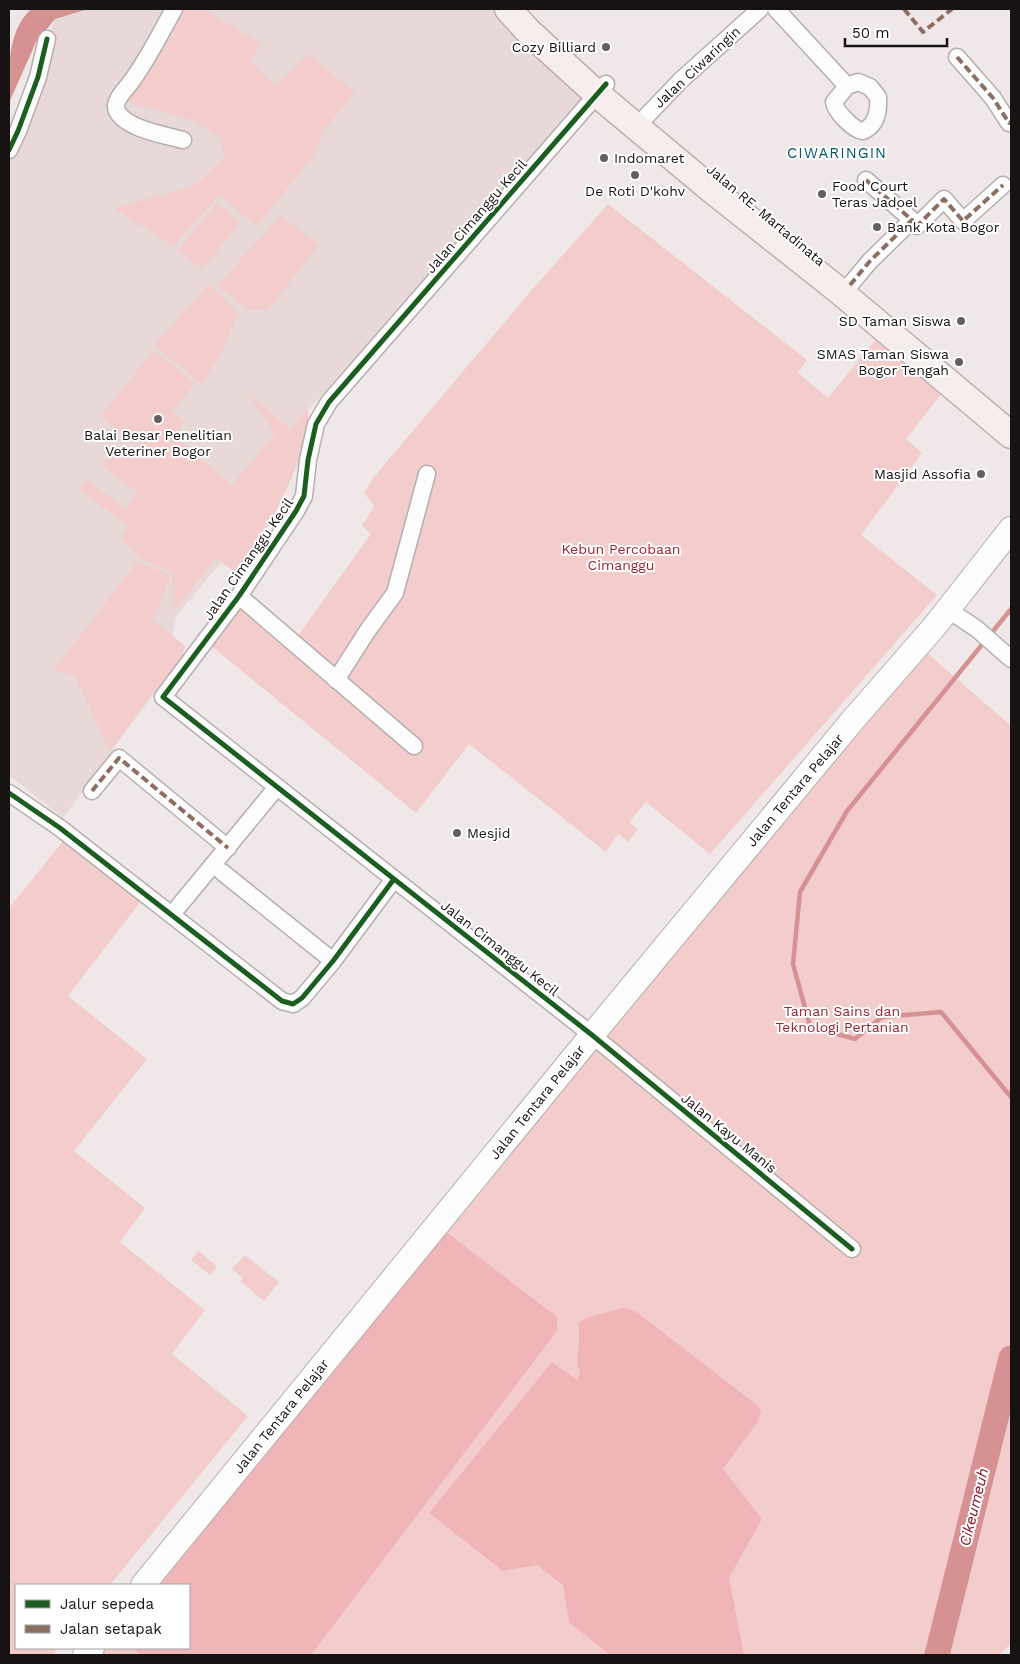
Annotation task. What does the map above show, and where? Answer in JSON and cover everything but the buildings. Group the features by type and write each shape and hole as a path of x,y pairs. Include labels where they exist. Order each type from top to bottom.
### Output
{"main road":[{"path":"508,9 528,32 601,89"},
{"name":"Jalan RE. Martadinata","path":"522,9 601,89 837,289 957,383 1011,421"},
{"name":"Jalan RE. Martadinata","path":"641,122 850,285 1011,435"},
{"name":"Jalan Tentara Pelajar","path":"144,1584 592,1035 852,721 934,627 1011,529"}],"street":[{"path":"174,9 146,61 116,104 116,109 130,123 140,128 183,140"},
{"name":"Jalan Ciwaringin","path":"641,122 682,80 760,9"},
{"path":"776,9 847,86"},
{"path":"9,150 36,84 47,39"},
{"path":"957,57 993,98 1009,123 1011,122"},
{"name":"Jalan Cimanggu Kecil","path":"592,1035 164,697 238,596 296,511 304,496 308,460 316,424 329,402 601,89"},
{"path":"866,180 917,226 944,199 963,222 1003,185"},
{"path":"850,285 870,261 912,220"},
{"path":"336,680 368,630 395,593 426,474"},
{"path":"238,596 414,746"},
{"path":"947,609 977,629 1010,658"},
{"path":"92,791 119,758 228,848"},
{"path":"178,907 278,787"},
{"path":"9,792 60,828 282,1001 293,1004 302,998 333,961 394,879"},
{"path":"222,872 333,961"},
{"name":"Jalan Kayu Manis","path":"592,1035 852,1250"}],"shaded area":[{"path":"31,9 88,9 55,19 36,42 9,103 9,66 13,41 17,29"},
{"name":"Balai Besar Penelitian Veteriner Bogor","path":"84,9 502,9 585,96 544,146 308,410 308,428 291,479 177,615 157,689 63,818 9,775 9,133 55,19"},
{"path":"445,1231 557,1317 557,1331 311,1655 141,1655 133,1649 190,1649 190,1584 160,1584"},
{"path":"623,1308 639,1314 757,1405 761,1411 759,1420 723,1469 762,1519 729,1578 744,1655 610,1655 569,1622 563,1585 537,1565 503,1571 429,1513 552,1362 577,1380 580,1373 577,1359 580,1322 589,1317"}],"green space":[{"path":"174,9 204,9 262,44 249,60 275,86 308,54 355,92 326,127 312,158 256,226 219,195 173,246 114,208 193,187 225,157 219,136 189,119 122,101"},
{"path":"217,203 240,222 203,269 178,250"},
{"name":"Kebun Percobaan Cimanggu","path":"608,204 807,360 798,373 828,398 876,339 942,393 906,439 922,453 861,535 937,595 710,854 646,802 629,822 638,829 628,842 618,834 606,852 469,744 416,813 210,645 245,601 295,640 371,534 362,526 374,506 364,493 373,478 530,292"},
{"path":"281,215 319,245 268,310 249,310 217,286"},
{"path":"208,285 239,312 221,353 202,384 154,345"},
{"path":"154,350 195,383 173,412 185,422 175,436 232,485 275,434 246,391 291,430 306,410 308,411 301,453 293,474 284,496 241,576 215,558 173,612 172,572 139,558 121,538 128,526 79,489 86,480 126,508 138,493 101,465 114,448 129,460 139,447 101,416"},
{"path":"137,562 171,575 152,619 185,646 181,660 154,692 110,751 74,675 54,670"},
{"name":"Taman Sains dan Teknologi Pertanian","path":"926,652 1011,726 1011,1643 999,1655 100,1655 105,1649 190,1649 190,1584 158,1584 599,1045"},
{"path":"64,840 141,901 68,996 147,1059 74,1151 145,1208 120,1242 205,1310 172,1354 248,1416 111,1584 15,1584 15,1649 58,1649 52,1655 9,1655 9,908"},
{"path":"198,1251 217,1266 210,1275 191,1260"},
{"path":"245,1255 279,1282 264,1301 240,1281 243,1278 232,1269"}],"waterway":[{"path":"990,635 1011,609"},
{"path":"985,641 847,811 800,892 793,964 810,1026 855,1039 882,1017 941,1012 1011,1097"},
{"name":"Cikeumeuh","path":"937,1655 1011,1358"}],"marked path":[{"path":"904,9 923,32 952,9"},
{"path":"957,57 993,98 1009,123 1011,122"},
{"path":"866,180 912,220"},
{"path":"850,285 870,261 912,220 917,226 944,199 963,221 1003,185"},
{"path":"92,791 119,758 228,848"}],"cycle path":[{"path":"9,150 38,77 47,39"},
{"path":"606,84 329,402 316,424 308,460 304,496 296,511 239,596 163,697 592,1035 852,1249"},
{"path":"9,793 60,828 282,1001 293,1004 302,998 333,961 394,879"}],"place":[{"name":"Cozy Billiard","path":"606,47"},
{"name":"Indomaret","path":"604,158"},
{"name":"De Roti D'kohv","path":"635,175"},
{"name":"Food Court Teras Jadoel","path":"822,194"},
{"name":"Bank Kota Bogor","path":"877,227"},
{"name":"SD Taman Siswa","path":"961,321"},
{"name":"SMAS Taman Siswa Bogor Tengah","path":"959,362"},
{"name":"Balai Besar Penelitian Veteriner Bogor","path":"158,419"},
{"name":"Masjid Assofia","path":"981,474"},
{"name":"Mesjid","path":"457,833"}],"district":[{"name":"CIWARINGIN","path":"837,153"}]}
